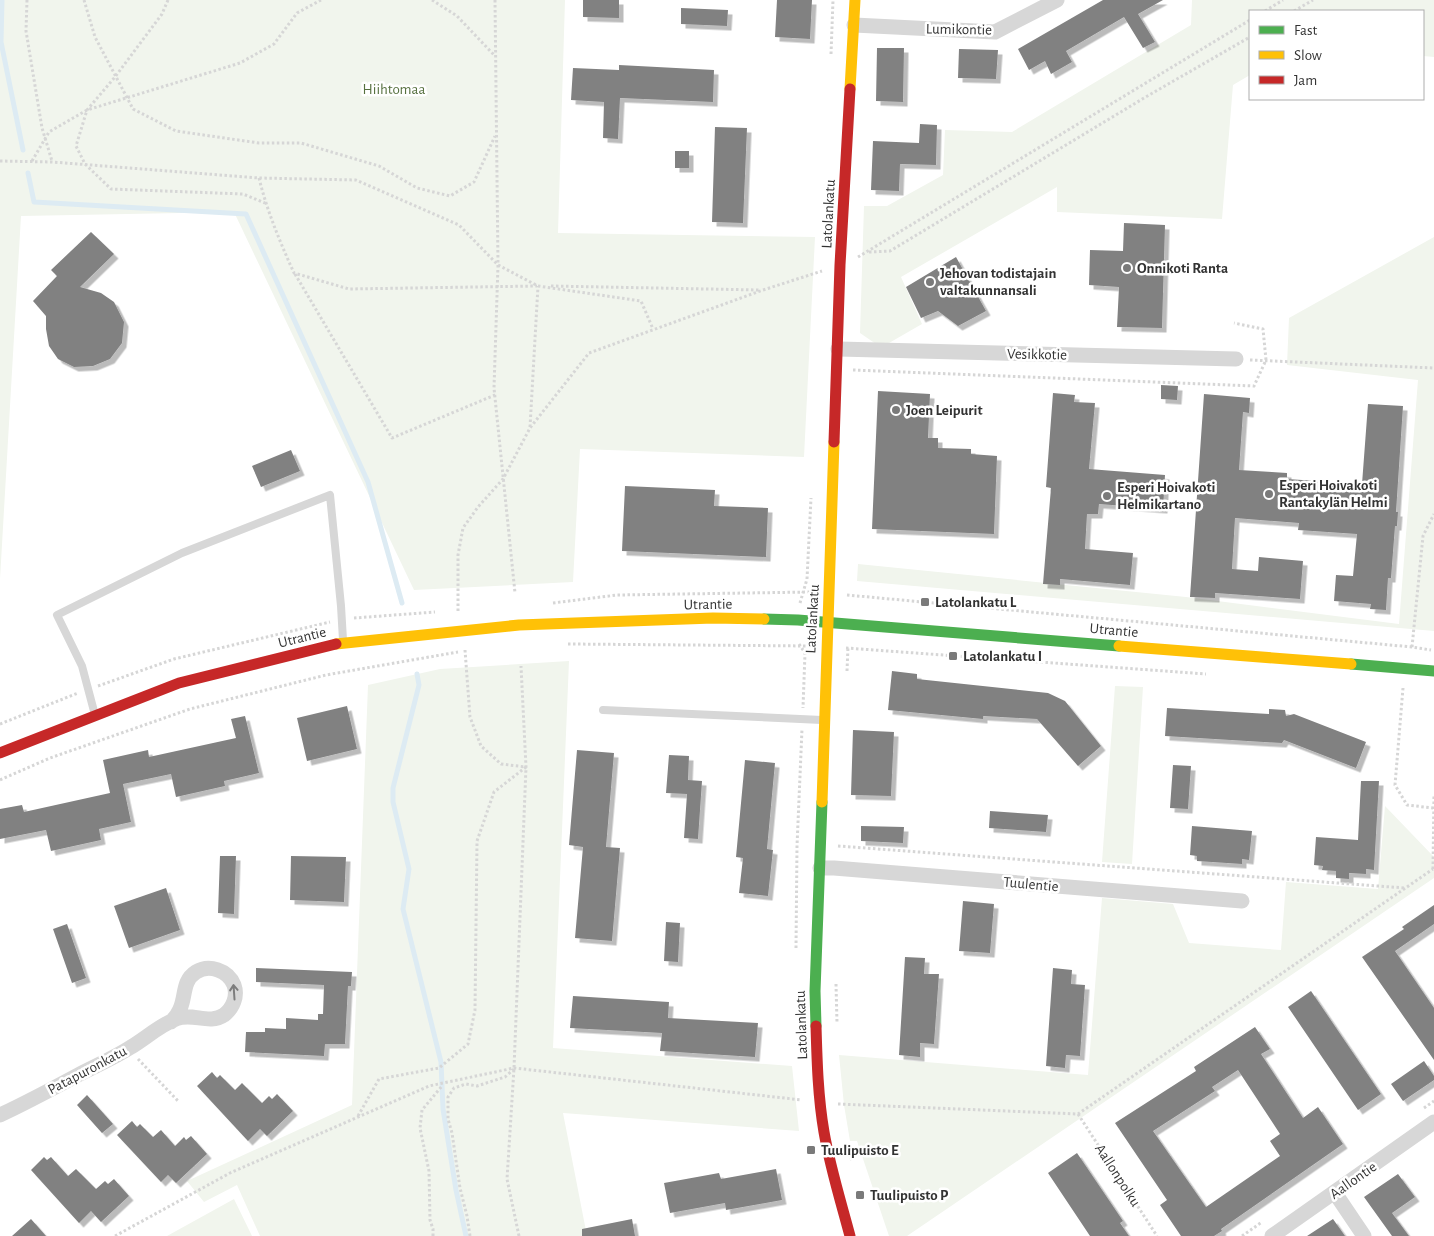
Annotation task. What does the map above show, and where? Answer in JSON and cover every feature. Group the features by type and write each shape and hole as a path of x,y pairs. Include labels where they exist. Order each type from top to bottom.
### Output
{"main road":[{"name":"Latolankatu","path":"850,1236 824,1134 816,1049 815,991 827,868 820,845 826,647 840,265 854,0"},
{"name":"Utrantie","path":"0,753 179,683 343,642 519,625 713,618 798,620 1434,671"}],"street":[{"name":"Lumikontie","path":"854,26 995,32 1057,0"},
{"name":"Vesikkotie","path":"838,349 1236,360"},
{"name":"Tuulentie","path":"827,868 1242,901"},
{"name":"Patapuronkatu","path":"0,1115 131,1048 171,1022 177,1018 188,1016 211,1019 219,1018 226,1014 234,1001 235,993 234,985 230,978 223,972 215,969 206,968 198,971 186,984 181,1009 171,1022"},
{"path":"184,993 190,1010 203,1018"},
{"name":"Aallontie","path":"1272,1236 1434,1122"},
{"path":"1335,1193 1364,1236"}],"lane":[{"path":"95,716 82,666 57,615 182,553 330,495 343,642"},
{"path":"603,710 824,720"}],"path":[{"path":"27,0 26,31 42,128 52,162"},
{"path":"84,0 94,38 133,109 176,131 259,143 302,143 379,166 417,188 450,196 474,182 497,134"},
{"path":"168,0 162,14 115,77 87,110 76,146 85,164 111,189 243,194 265,204"},
{"path":"32,161 49,132 87,110 240,63 274,44 297,13 321,0"},
{"path":"432,0 456,16 496,56"},
{"path":"495,0 498,265 495,395 515,593"},
{"path":"1267,10 1283,0"},
{"path":"1296,10 1314,0"},
{"path":"458,611 458,555 463,528 478,507 503,479 530,428 589,353 762,290 840,265 868,252 1249,21"},
{"path":"868,252 890,251 1249,37"},
{"path":"0,161 85,164 258,178 356,180 459,225 498,265 538,286 641,301 652,330"},
{"path":"258,178 265,204 294,273 392,438 495,395"},
{"path":"294,273 348,289 612,286 762,290"},
{"path":"530,428 538,286"},
{"path":"1236,360 1434,368"},
{"path":"1412,647 1423,536 1434,514"},
{"path":"559,644 799,645 1207,674"},
{"path":"0,780 50,758 190,709 326,675 474,649"},
{"path":"846,678 848,649"},
{"path":"465,650 470,717 481,746 501,764 526,767"},
{"path":"519,1236 507,1179 514,1068 526,767 520,666"},
{"path":"1412,687 1403,688 1394,785 1407,805 1433,808"},
{"path":"357,1117 379,1079 439,1068 468,1044 475,1010 477,841 494,792 526,767"},
{"path":"115,1236 230,1173 429,1086 514,1068 838,1104 1078,1114 1434,869 1434,794"},
{"path":"797,846 820,845"},
{"path":"827,868 835,845 1406,888"},
{"path":"836,976 837,1026"},
{"path":"131,1048 146,1068 179,1102"},
{"path":"470,1236 448,1119 448,1097 454,1088 466,1084 477,1086 505,1077 514,1068"},
{"path":"433,1236 430,1220 429,1171 420,1128 422,1110 442,1086"},
{"path":"838,1095 838,1104"},
{"name":"Aallonpolku","path":"1078,1114 1157,1236"},
{"path":"847,1141 853,1168"}],"green space":[{"name":"Hiihtomaa","path":"0,0 565,0 558,233 815,237 804,457 580,449 573,582 414,590 234,212 21,216 0,579"},
{"path":"1192,0 1434,0 1434,57 1424,56 1424,10 1249,10 1249,76 1233,85 1222,219 1057,212 1057,187 901,277 922,324 889,343 876,344 860,333 864,206 887,206 943,175 945,130 1012,132 1191,25"},
{"path":"1434,237 1434,631 857,581 858,564 1186,597 1399,624 1418,380 1287,365 1289,318"},
{"path":"569,661 553,1048 792,1066 799,1131 563,1113 587,1236 260,1236 237,1185 204,1202 187,1181 352,1105 368,685 440,669"},
{"path":"1115,686 1143,687 1132,864 1102,862"},
{"path":"1385,806 1434,857 1434,878 907,1236 889,1236 857,1141 850,1141 839,1055 1088,1075 1102,898 1173,904 1189,943 1281,950 1286,882 1378,889"},
{"path":"234,1199 252,1236 167,1236"}],"building":[{"path":"583,0 619,0 619,18 583,17"},
{"path":"777,0 812,0 810,39 775,37"},
{"path":"1103,0 1163,0 1138,14 1155,42 1143,48 1124,17 1066,51 1072,62 1051,74 1045,61 1029,70 1018,49"},
{"path":"681,8 728,10 727,26 681,24"},
{"path":"877,48 904,48 903,102 876,101"},
{"path":"959,49 998,50 996,79 958,78"},
{"path":"619,65 714,70 713,102 620,98 618,139 603,138 604,102 571,100 573,68 619,70"},
{"path":"920,124 937,125 936,165 900,164 899,191 871,190 873,141 919,143"},
{"path":"715,127 747,128 743,223 712,222"},
{"path":"675,151 689,151 689,168 675,168"},
{"name":"Onnikoti Ranta","path":"1124,223 1165,225 1162,328 1117,327 1119,287 1089,285 1090,250 1123,251"},
{"path":"91,232 114,254 80,287 101,293 114,302 124,322 122,343 110,359 93,366 74,367 58,359 49,346 46,316 33,301 57,276 51,270"},
{"path":"956,257 986,311 958,326 938,311 921,318 906,287"},
{"path":"1161,385 1178,386 1177,400 1161,399"},
{"path":"878,391 930,394 928,438 938,438 938,448 971,449 971,454 997,456 994,534 872,529"},
{"name":"Esperi Hoivakoti Helmikartano","path":"1053,393 1075,395 1074,402 1095,403 1089,469 1165,475 1163,509 1099,504 1098,514 1087,514 1085,549 1133,553 1130,585 1060,579 1060,585 1043,584 1051,488 1046,487"},
{"name":"Esperi Hoivakoti Rantakylän Helmi","path":"1204,394 1250,398 1249,413 1243,412 1239,470 1287,473 1287,479 1362,484 1368,404 1403,406 1396,512 1398,512 1397,526 1395,526 1391,578 1388,578 1386,610 1370,609 1371,604 1334,601 1336,575 1353,576 1357,534 1298,530 1299,523 1235,518 1232,569 1258,571 1259,557 1303,561 1300,599 1215,593 1215,598 1190,597"},
{"path":"291,450 300,471 261,487 252,466"},
{"path":"625,486 715,490 714,506 768,508 766,557 622,551"},
{"path":"892,671 917,674 917,679 1048,693 1065,701 1101,746 1078,766 1037,719 983,716 983,719 888,710"},
{"path":"347,706 357,749 307,761 297,718"},
{"path":"1167,708 1269,714 1269,709 1285,710 1286,716 1294,714 1366,742 1356,768 1284,740 1282,743 1165,736"},
{"path":"245,716 259,773 224,781 225,786 176,797 171,774 123,784 131,822 99,829 101,840 51,851 46,830 0,839 0,809 22,805 24,812 110,793 103,760 148,750 149,757 236,738 231,719"},
{"path":"853,730 894,732 891,796 851,795"},
{"path":"577,750 614,753 606,847 620,848 612,941 575,938 583,847 569,845"},
{"path":"669,755 689,756 688,780 702,781 698,839 684,838 687,794 666,793"},
{"path":"745,760 775,763 767,849 773,850 768,896 739,893 743,858 736,857"},
{"path":"1173,765 1191,766 1188,809 1170,808"},
{"path":"1361,781 1379,781 1374,870 1366,869 1366,874 1349,873 1349,879 1336,878 1336,871 1322,870 1323,866 1314,865 1316,837 1358,840"},
{"path":"990,811 1048,815 1046,832 989,828"},
{"path":"861,826 904,827 903,843 861,841"},
{"path":"1192,826 1252,831 1249,860 1242,859 1242,864 1197,861 1197,856 1190,855"},
{"path":"220,856 236,856 234,914 218,913"},
{"path":"291,856 346,857 344,902 290,900"},
{"path":"166,888 180,930 129,948 114,906"},
{"path":"963,901 994,904 990,953 959,951"},
{"path":"1434,905 1434,924 1395,951 1434,1008 1434,1060 1362,957 1404,929 1402,927"},
{"path":"666,922 680,923 678,962 664,961"},
{"path":"67,924 86,978 72,983 53,929"},
{"path":"905,957 925,958 924,974 939,974 934,1044 920,1043 920,1057 899,1055"},
{"path":"256,968 352,972 351,986 348,986 345,1044 325,1044 324,1056 245,1052 246,1032 265,1032 265,1028 286,1029 286,1018 318,1020 318,1014 323,1014 324,985 256,982"},
{"path":"1053,968 1072,970 1071,984 1085,985 1080,1056 1066,1055 1065,1068 1046,1066"},
{"path":"1311,991 1381,1094 1358,1110 1288,1007"},
{"path":"573,996 669,1002 668,1018 758,1023 755,1057 660,1051 662,1033 570,1028"},
{"path":"1255,1027 1270,1049 1261,1054 1303,1118 1318,1107 1343,1144 1221,1229 1222,1231 1214,1236 1181,1236 1160,1205 1167,1200 1115,1123 1196,1071 1194,1067","holes":["1238,1070 1280,1134 1270,1141 1280,1156 1206,1207 1153,1131 1215,1091 1212,1087"]},
{"path":"1424,1061 1434,1076 1434,1080 1403,1101 1391,1084"},
{"path":"212,1072 217,1078 220,1075 235,1090 242,1083 262,1103 269,1096 272,1099 277,1094 293,1111 267,1136 260,1129 248,1141 197,1086"},
{"path":"87,1095 113,1124 102,1133 77,1105"},
{"path":"132,1121 137,1127 140,1124 153,1137 161,1130 175,1146 184,1137 186,1140 191,1136 207,1154 176,1183 168,1175 161,1182 117,1135"},
{"path":"1077,1153 1123,1221 1120,1223 1129,1236 1090,1236 1048,1173"},
{"path":"44,1157 47,1160 51,1157 68,1176 76,1169 96,1189 105,1181 108,1184 114,1179 129,1196 101,1222 91,1211 79,1223 31,1170"},
{"path":"776,1169 782,1200 726,1210 725,1203 670,1213 664,1183 719,1173 721,1179"},
{"path":"1398,1174 1415,1197 1392,1213 1409,1236 1392,1236 1364,1197"},
{"path":"31,1219 46,1236 12,1236"},
{"path":"632,1219 635,1236 582,1236 582,1229"},
{"path":"1333,1219 1345,1236 1307,1236"}],"waterway":[{"path":"2,0 1,42 23,150"},
{"path":"28,173 34,202 246,214 368,482 402,603"},
{"path":"417,674 419,685 393,788 393,802 409,869 403,909 441,1062 443,1109 456,1190 466,1236"}],"traffic: fast":[{"path":"764,619 798,620 1119,646"},
{"path":"1351,664 1434,671"},
{"path":"816,1026 815,991 822,802"}],"traffic: slow":[{"path":"850,89 855,0"},
{"path":"822,802 834,442"},
{"path":"336,644 519,625 713,618 764,619"},
{"path":"1119,646 1351,664"}],"traffic: jam":[{"path":"834,442 840,265 850,89"},
{"path":"0,753 179,683 336,644"},
{"path":"816,1026 817,1066 824,1132 832,1171 850,1236"}],"place":[{"name":"Onnikoti Ranta","path":"1127,268"},
{"name":"Jehovan todistajain valtakunnansali","path":"930,282"},
{"name":"Joen Leipurit","path":"896,410"},
{"name":"Esperi Hoivakoti Rantakylän Helmi","path":"1269,494"},
{"name":"Esperi Hoivakoti Helmikartano","path":"1107,496"},
{"name":"Latolankatu L","path":"925,602"},
{"name":"Latolankatu I","path":"953,656"},
{"name":"Tuulipuisto E","path":"811,1150"},
{"name":"Tuulipuisto P","path":"860,1195"}]}
